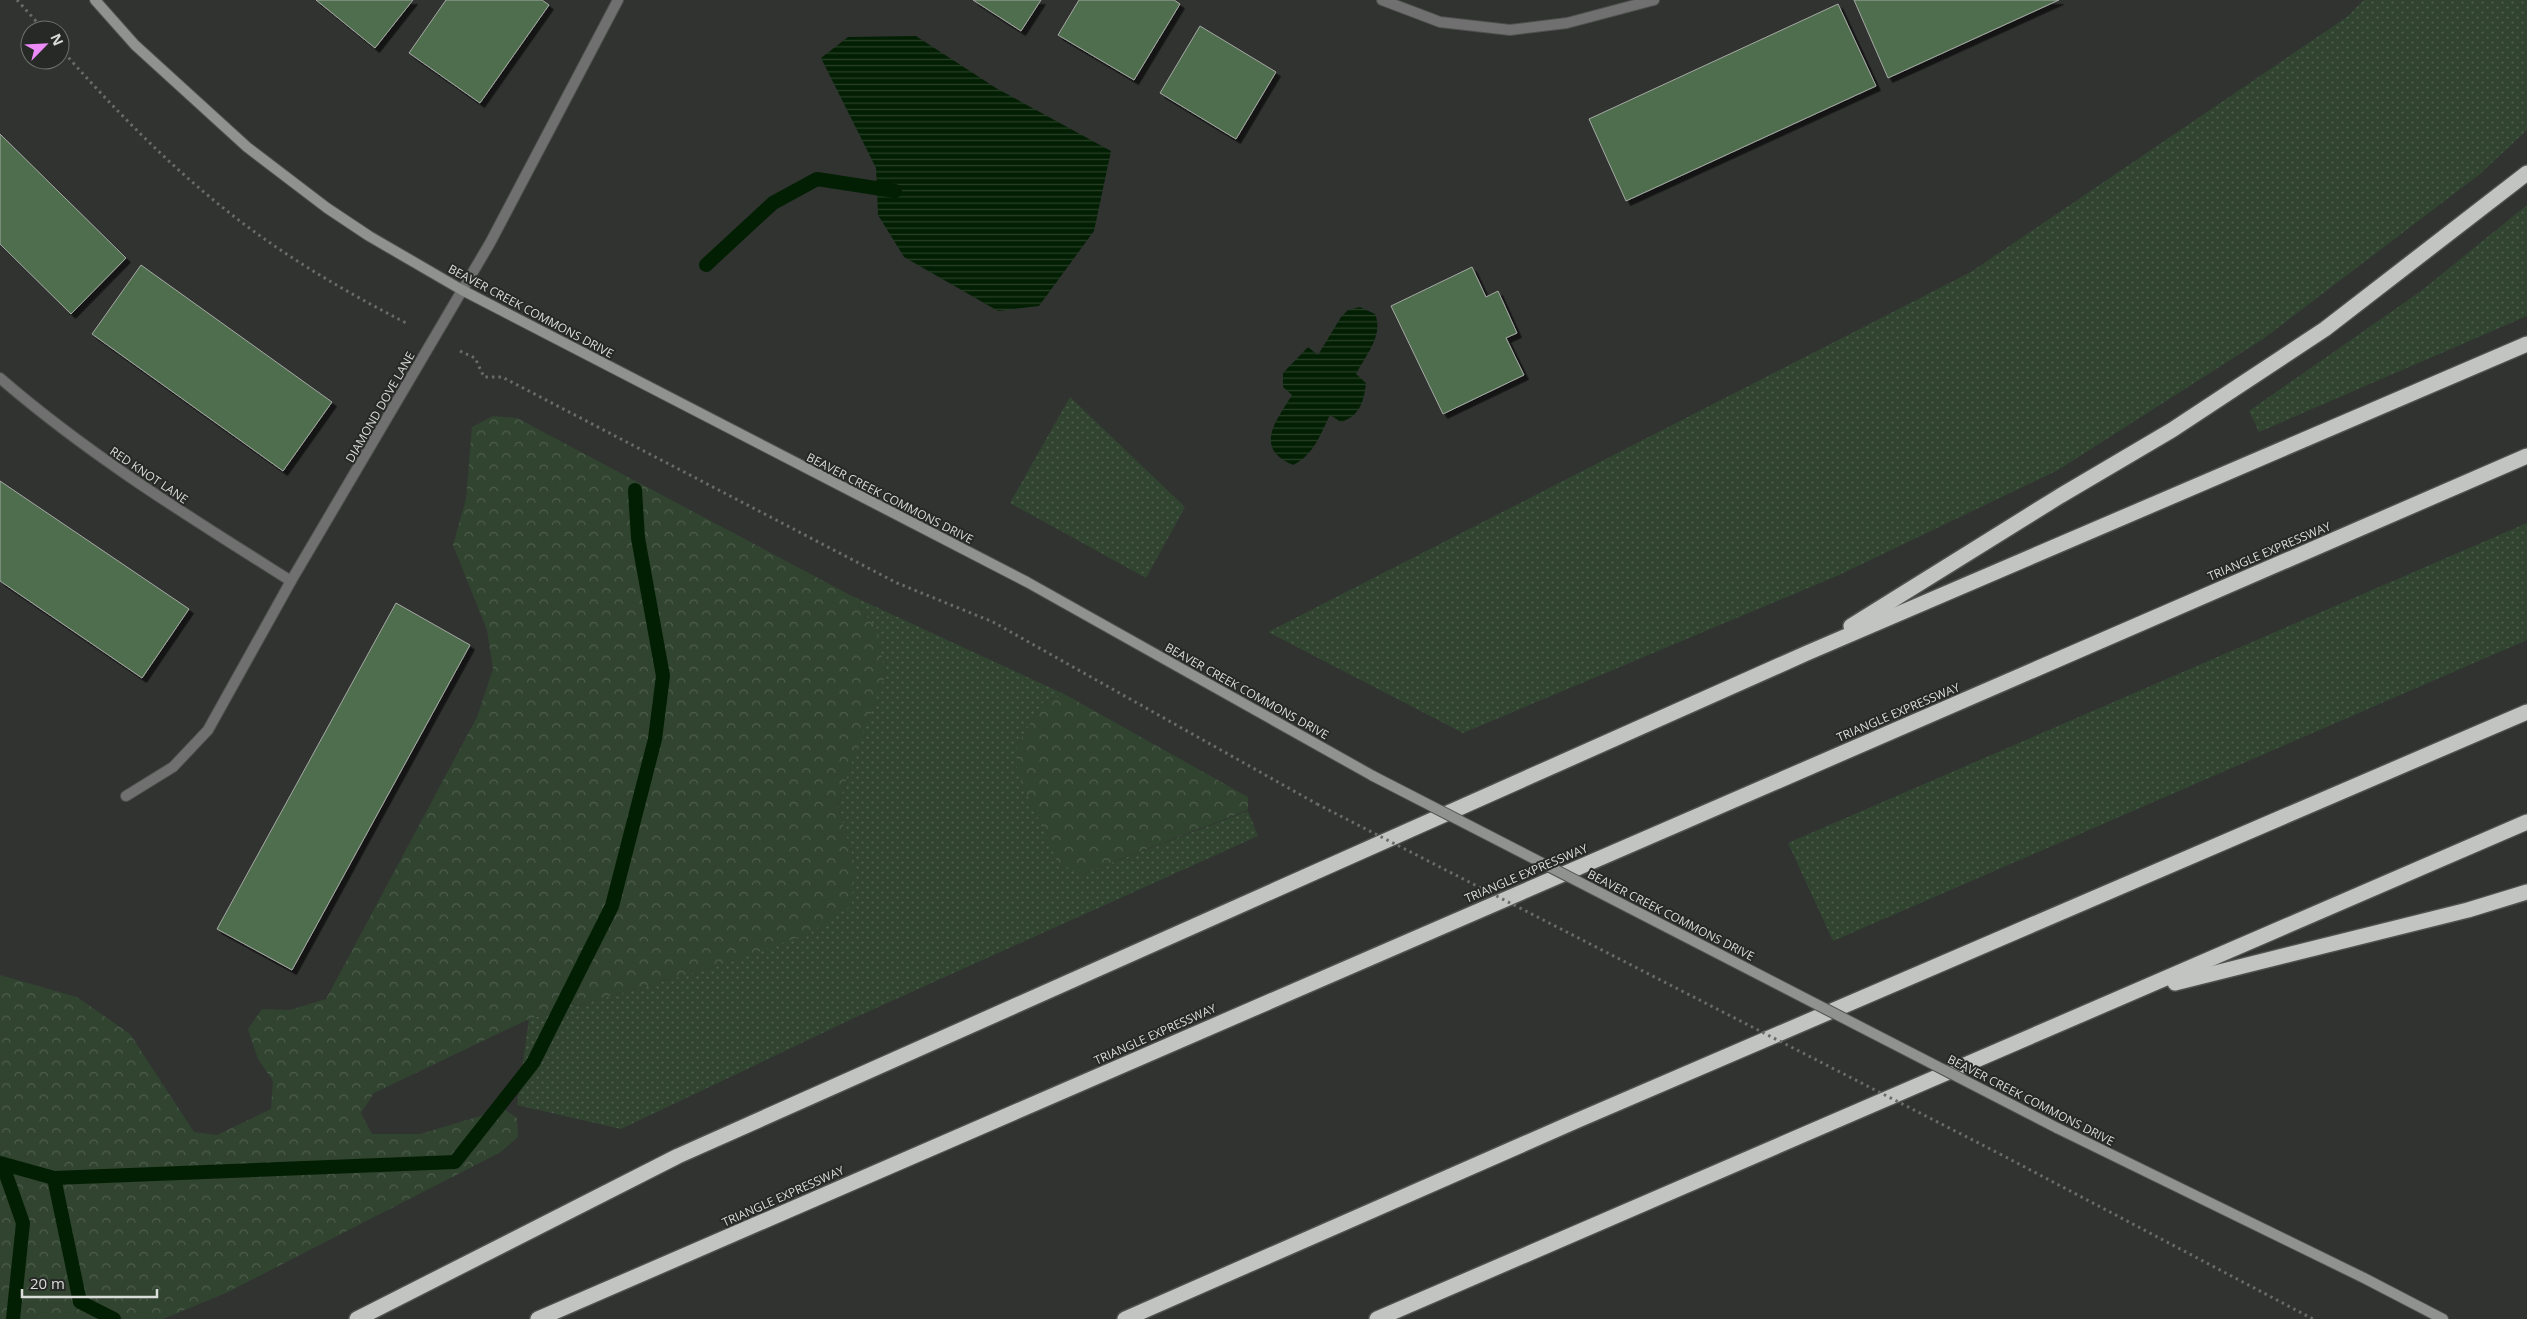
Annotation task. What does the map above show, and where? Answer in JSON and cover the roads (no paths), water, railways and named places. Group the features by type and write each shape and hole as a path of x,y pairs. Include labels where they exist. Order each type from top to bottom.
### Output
{"highway":[{"path":"1807,653 2060,496 2172,430 2302,344 2527,173"},
{"path":"357,1319 678,1156 1807,653 2527,344"},
{"name":"TRIANGLE EXPRESSWAY","path":"538,1319 2527,456"},
{"path":"1125,1319 1576,1121 2527,712"},
{"path":"1377,1319 2527,822"},
{"path":"2132,994 2468,910 2527,892"}],"street":[{"name":"BEAVER CREEK COMMONS DRIVE","path":"95,0 135,46 247,147 327,208 369,236 462,290 1027,582 1374,776 2057,1128 2364,1278 2443,1319"},
{"name":"DIAMOND DOVE LANE","path":"126,796 173,767 208,730 292,581 490,243 618,0"},
{"path":"1382,0 1440,22 1510,30 1568,23 1654,0"},
{"name":"RED KNOT LANE","path":"0,378 34,408 124,473 292,581"}],"waterway":[{"path":"706,265 773,203 817,179 895,191"},
{"path":"54,1178 455,1162 533,1063 612,906 655,739 663,676 638,538 635,490"},
{"path":"0,1163 54,1178 80,1302 114,1319"},
{"path":"3,1166 23,1223 13,1319"}]}
